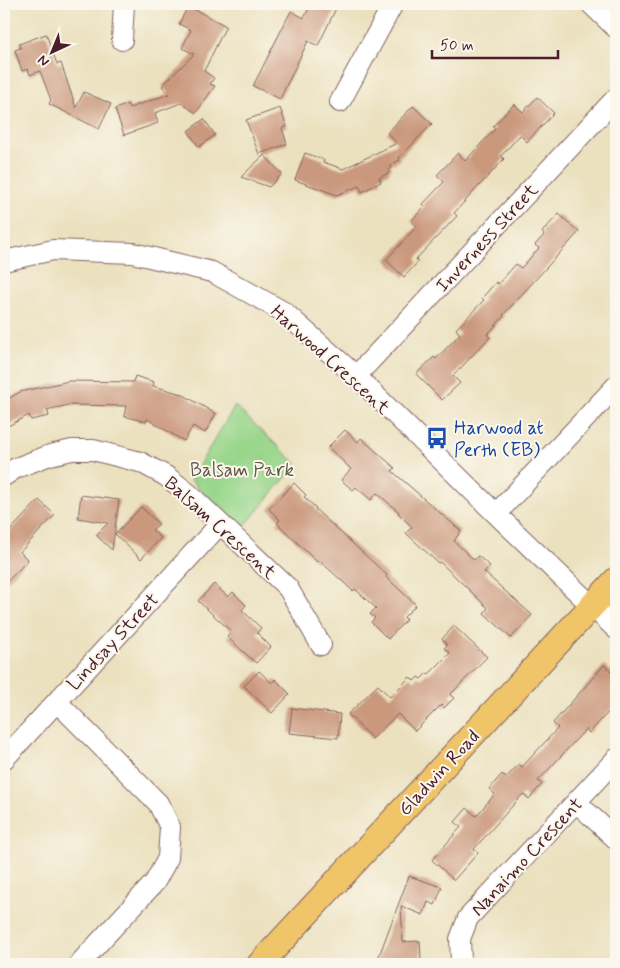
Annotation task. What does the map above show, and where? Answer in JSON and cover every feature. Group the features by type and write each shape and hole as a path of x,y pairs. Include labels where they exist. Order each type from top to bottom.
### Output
{"main road":[{"name":"Gladwin Road","path":"260,964 616,580"}],"street":[{"path":"122,40 124,4"},
{"path":"340,102 393,4"},
{"path":"591,4 616,28"},
{"name":"Inverness Street","path":"356,376 616,98"},
{"name":"Harwood Crescent","path":"4,261 53,250 133,253 212,272 284,312 356,376 592,606"},
{"path":"496,514 616,386"},
{"name":"Balsam Crescent","path":"4,476 16,468 50,455 72,450 93,450 140,462 166,476 189,494 288,588 321,645"},
{"name":"Lindsay Street","path":"4,759 220,524"},
{"path":"592,606 616,629"},
{"path":"57,702 158,803 170,827 168,858 155,882 79,964"},
{"name":"Nanaimo Crescent","path":"461,964 460,939 468,918 616,759"},
{"path":"576,802 616,839"}],"green space":[{"name":"Balsam Park","path":"235,406 297,464 242,529 190,480"}],"building":[{"path":"311,4 338,4 318,46 308,41 280,99 253,86 291,11 304,18"},
{"path":"188,6 226,26 204,71 214,78 210,84 215,86 196,113 181,103 155,113 158,123 124,135 115,109 128,104 129,108 169,94 162,86 194,54 182,48 191,30 179,24"},
{"path":"46,34 57,64 61,63 76,108 84,92 111,104 99,129 49,104 51,100 40,71 30,75 28,69 22,71 15,50 21,48 19,44"},
{"path":"537,97 554,113 527,142 520,135 501,156 504,159 454,213 457,216 416,259 418,262 404,277 386,260 417,226 411,221 425,206 423,204 444,182 437,175 458,153 465,161 495,129 493,126 514,104 523,112"},
{"path":"413,106 432,124 399,158 400,160 390,165 392,168 389,170 390,172 379,178 381,182 362,192 359,186 337,195 295,180 305,153 343,169 397,143 387,133"},
{"path":"280,108 287,127 282,128 287,144 259,154 246,120"},
{"path":"204,119 215,135 199,147 188,131"},
{"path":"264,155 282,174 269,187 241,177"},
{"path":"559,214 579,232 503,315 487,335 490,337 453,376 460,383 442,400 416,374 434,357 436,359 460,334 456,329 484,300 482,298 496,282 498,284 516,264 521,268 539,248 535,245 544,235 542,232"},
{"path":"135,376 154,382 153,386 182,394 216,414 205,433 193,426 184,441 147,419 146,422 124,416 126,406 69,405 47,410 49,416 31,420 29,415 4,428 4,401 20,392 69,381 133,382"},
{"path":"345,430 358,442 361,438 395,468 392,471 461,531 454,541 474,560 478,556 490,566 484,572 532,615 511,638 484,613 488,608 440,562 438,563 406,533 412,527 399,512 377,493 371,500 356,487 353,490 341,480 351,469 328,447"},
{"path":"294,483 306,495 304,497 315,509 387,575 386,577 416,605 404,617 406,620 388,639 371,622 375,618 370,614 376,608 355,589 353,591 319,560 317,562 277,523 280,520 269,509"},
{"path":"81,495 119,500 112,550 96,535 108,523 78,518"},
{"path":"39,500 55,515 20,552 28,560 4,585 4,537"},
{"path":"141,507 159,524 152,530 161,538 141,559 115,534"},
{"path":"214,584 228,597 233,592 246,605 242,610 261,628 257,633 271,647 256,663 227,637 232,632 198,601"},
{"path":"454,626 487,657 450,695 454,698 444,708 441,705 415,731 398,714 372,739 348,714 378,685 390,697 410,677 414,681 418,677 421,679 427,673 429,674 450,653 444,648 447,645 442,639"},
{"path":"604,665 616,676 616,704 589,733 586,729 538,781 542,784 529,799 523,794 474,849 478,853 454,880 432,860 461,827 455,822 467,808 476,816 495,794 489,789 502,774 506,778 519,764 522,767 558,728 553,723"},
{"path":"259,671 272,683 275,679 290,694 272,713 244,686"},
{"path":"292,708 340,714 338,738 289,733"},
{"path":"409,876 442,887 435,905 428,902 423,915 401,906 403,942 420,941 421,961 376,964"}],"place":[{"name":"Harwood at Perth (EB)","path":"437,438"}]}
